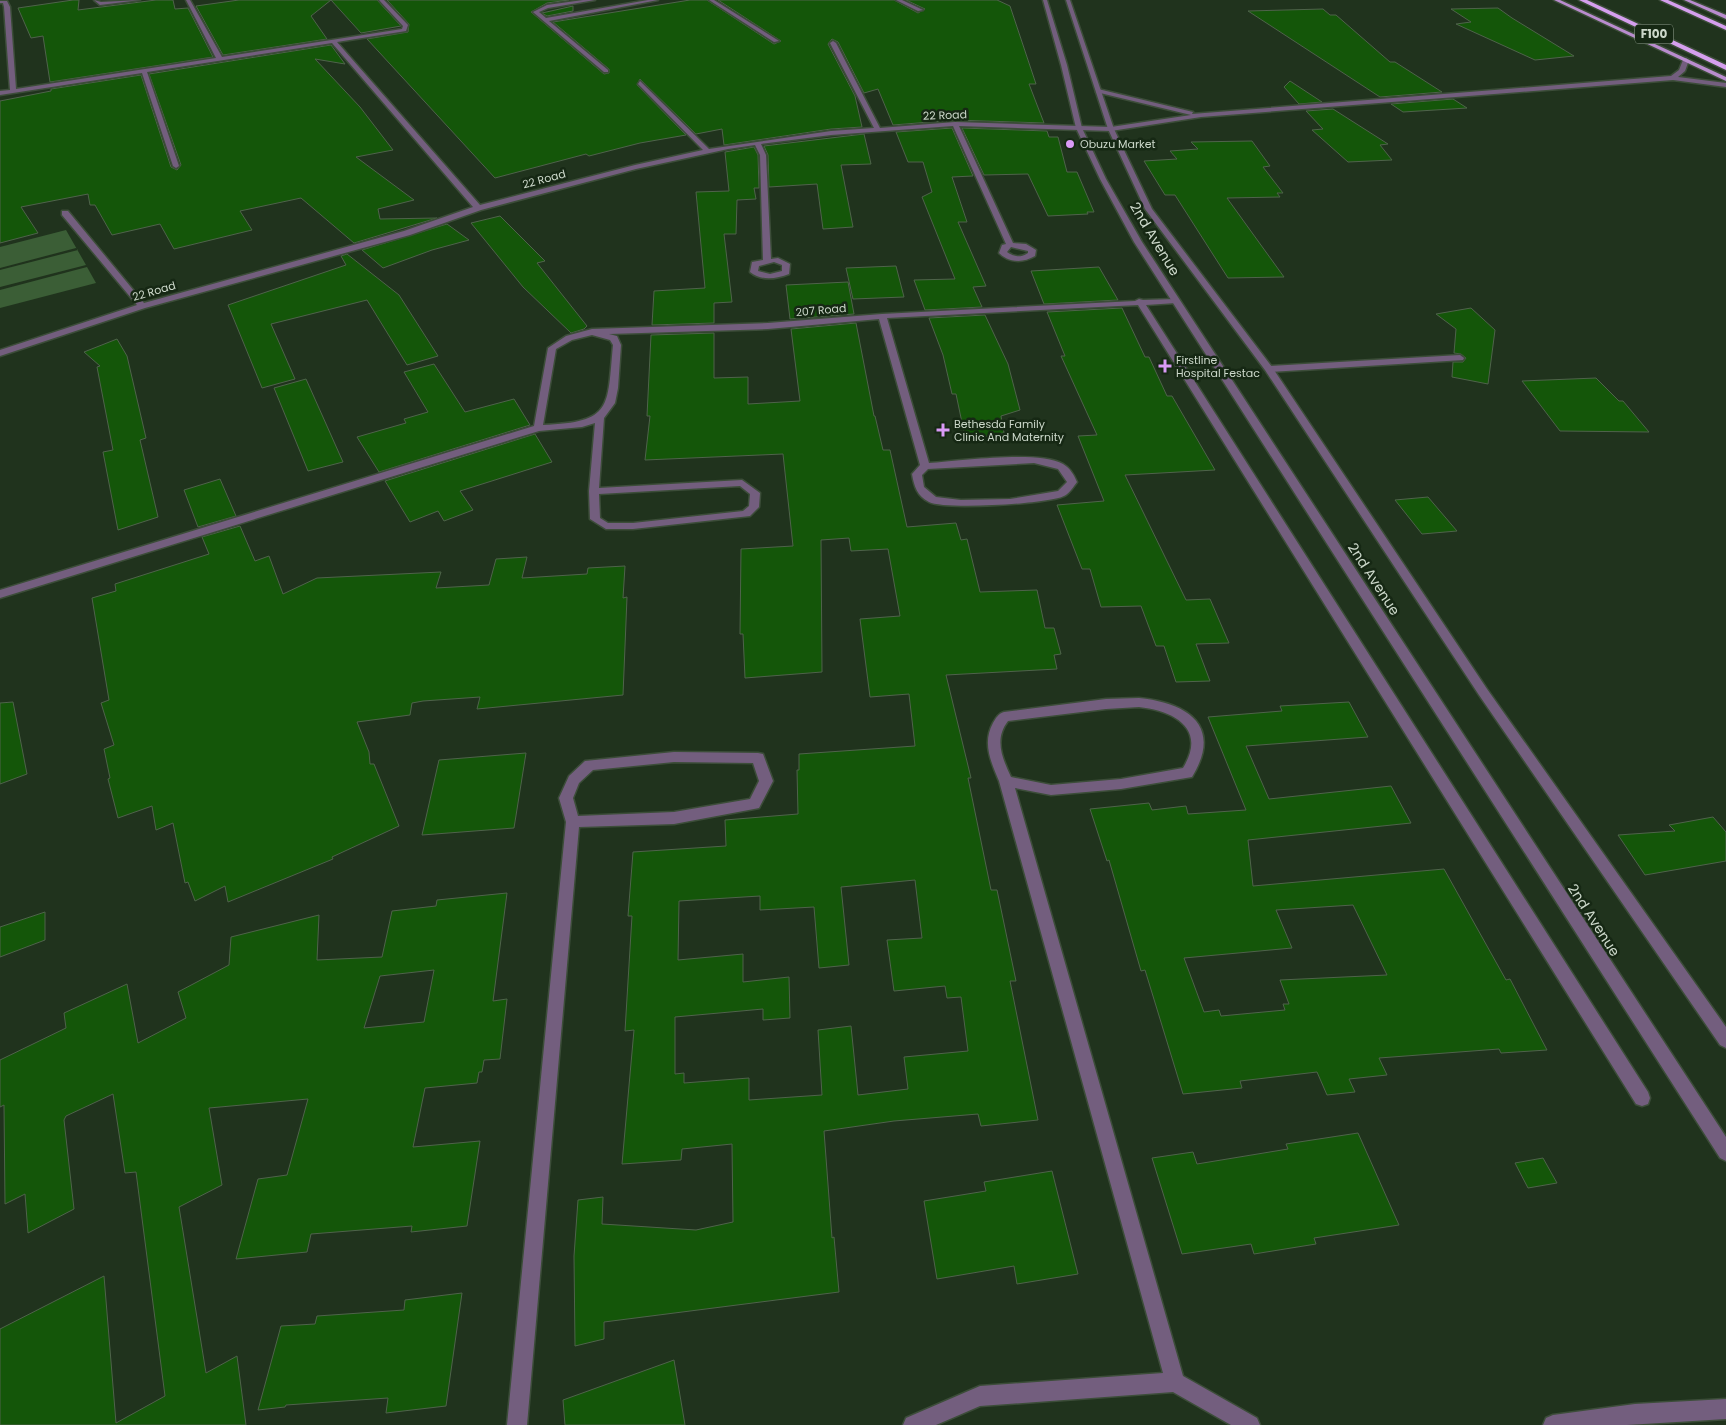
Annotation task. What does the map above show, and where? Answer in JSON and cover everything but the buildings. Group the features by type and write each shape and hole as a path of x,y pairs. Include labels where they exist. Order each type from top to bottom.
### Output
{"highway":[{"name":"F100","path":"1582,0 1726,68"},
{"name":"F100","path":"1663,0 1726,28"}],"main road":[{"path":"1556,0 1726,79"},
{"path":"1686,0 1726,17"}],"street":[{"path":"98,0 96,1 100,4 138,0"},
{"path":"188,0 220,58"},
{"path":"0,93 404,30 406,26 381,0"},
{"path":"593,0 547,7 536,12 606,71"},
{"path":"545,20 656,0"},
{"path":"711,0 776,41"},
{"path":"898,0 920,10"},
{"name":"2nd Avenue","path":"1045,0 1064,65 1079,128 1103,179 1138,242 1726,1152"},
{"name":"2nd Avenue","path":"1068,0 1111,129 1149,209 1269,369 1483,692 1726,1040"},
{"path":"0,2 5,2 7,6 13,91"},
{"path":"607,4 612,7"},
{"path":"0,8 7,6"},
{"path":"333,41 478,208"},
{"path":"833,43 878,130"},
{"path":"1673,78 1682,71 1686,60"},
{"path":"144,71 176,166"},
{"path":"1098,91 1201,115 1673,78 1726,85"},
{"path":"640,82 707,151"},
{"name":"22 Road","path":"0,353 142,306 407,233 478,208 635,167 707,151 831,133 955,124 1111,129 1201,115"},
{"path":"955,124 1010,245"},
{"path":"757,143 763,155 767,260"},
{"path":"65,213 142,306"},
{"path":"1139,301 1642,1098"},
{"name":"207 Road","path":"538,428 552,348 569,338 592,332 768,326 882,316 1139,301 1176,301"},
{"path":"882,316 925,466"},
{"path":"592,332 614,338 617,345 610,406 600,419 594,491 595,519 606,526 633,526 746,514 754,508 755,493 742,483 594,491"},
{"path":"1269,369 1460,358"},
{"path":"0,594 538,428 576,427 600,419"},
{"path":"1034,460 1056,464 1068,471 1072,482 1061,494 1010,502 962,503 933,500 919,488 917,474 925,466 1034,460"},
{"path":"1006,782 1051,790 1121,784 1187,772 1197,757 1199,735 1190,722 1174,711 1154,704 1131,702 1004,717 996,726 992,738 996,760 1006,782 1175,1382"},
{"path":"516,1425 572,822 566,798 574,780 590,765 674,758 758,758 766,781 754,804 674,818 572,822"},
{"path":"913,1425 980,1396 1175,1382 1250,1425"},
{"path":"1554,1425 1609,1422 1726,1408"}],"green space":[{"path":"66,230 77,249 0,268 0,247"},
{"path":"78,250 86,265 0,287 0,270"},
{"path":"87,267 96,283 0,308 0,290"}],"place":[{"name":"Obuzu Market","path":"1070,144"},
{"name":"Firstline Hospital Festac","path":"1165,366"},
{"name":"Bethesda Family Clinic And Maternity","path":"943,430"}]}
